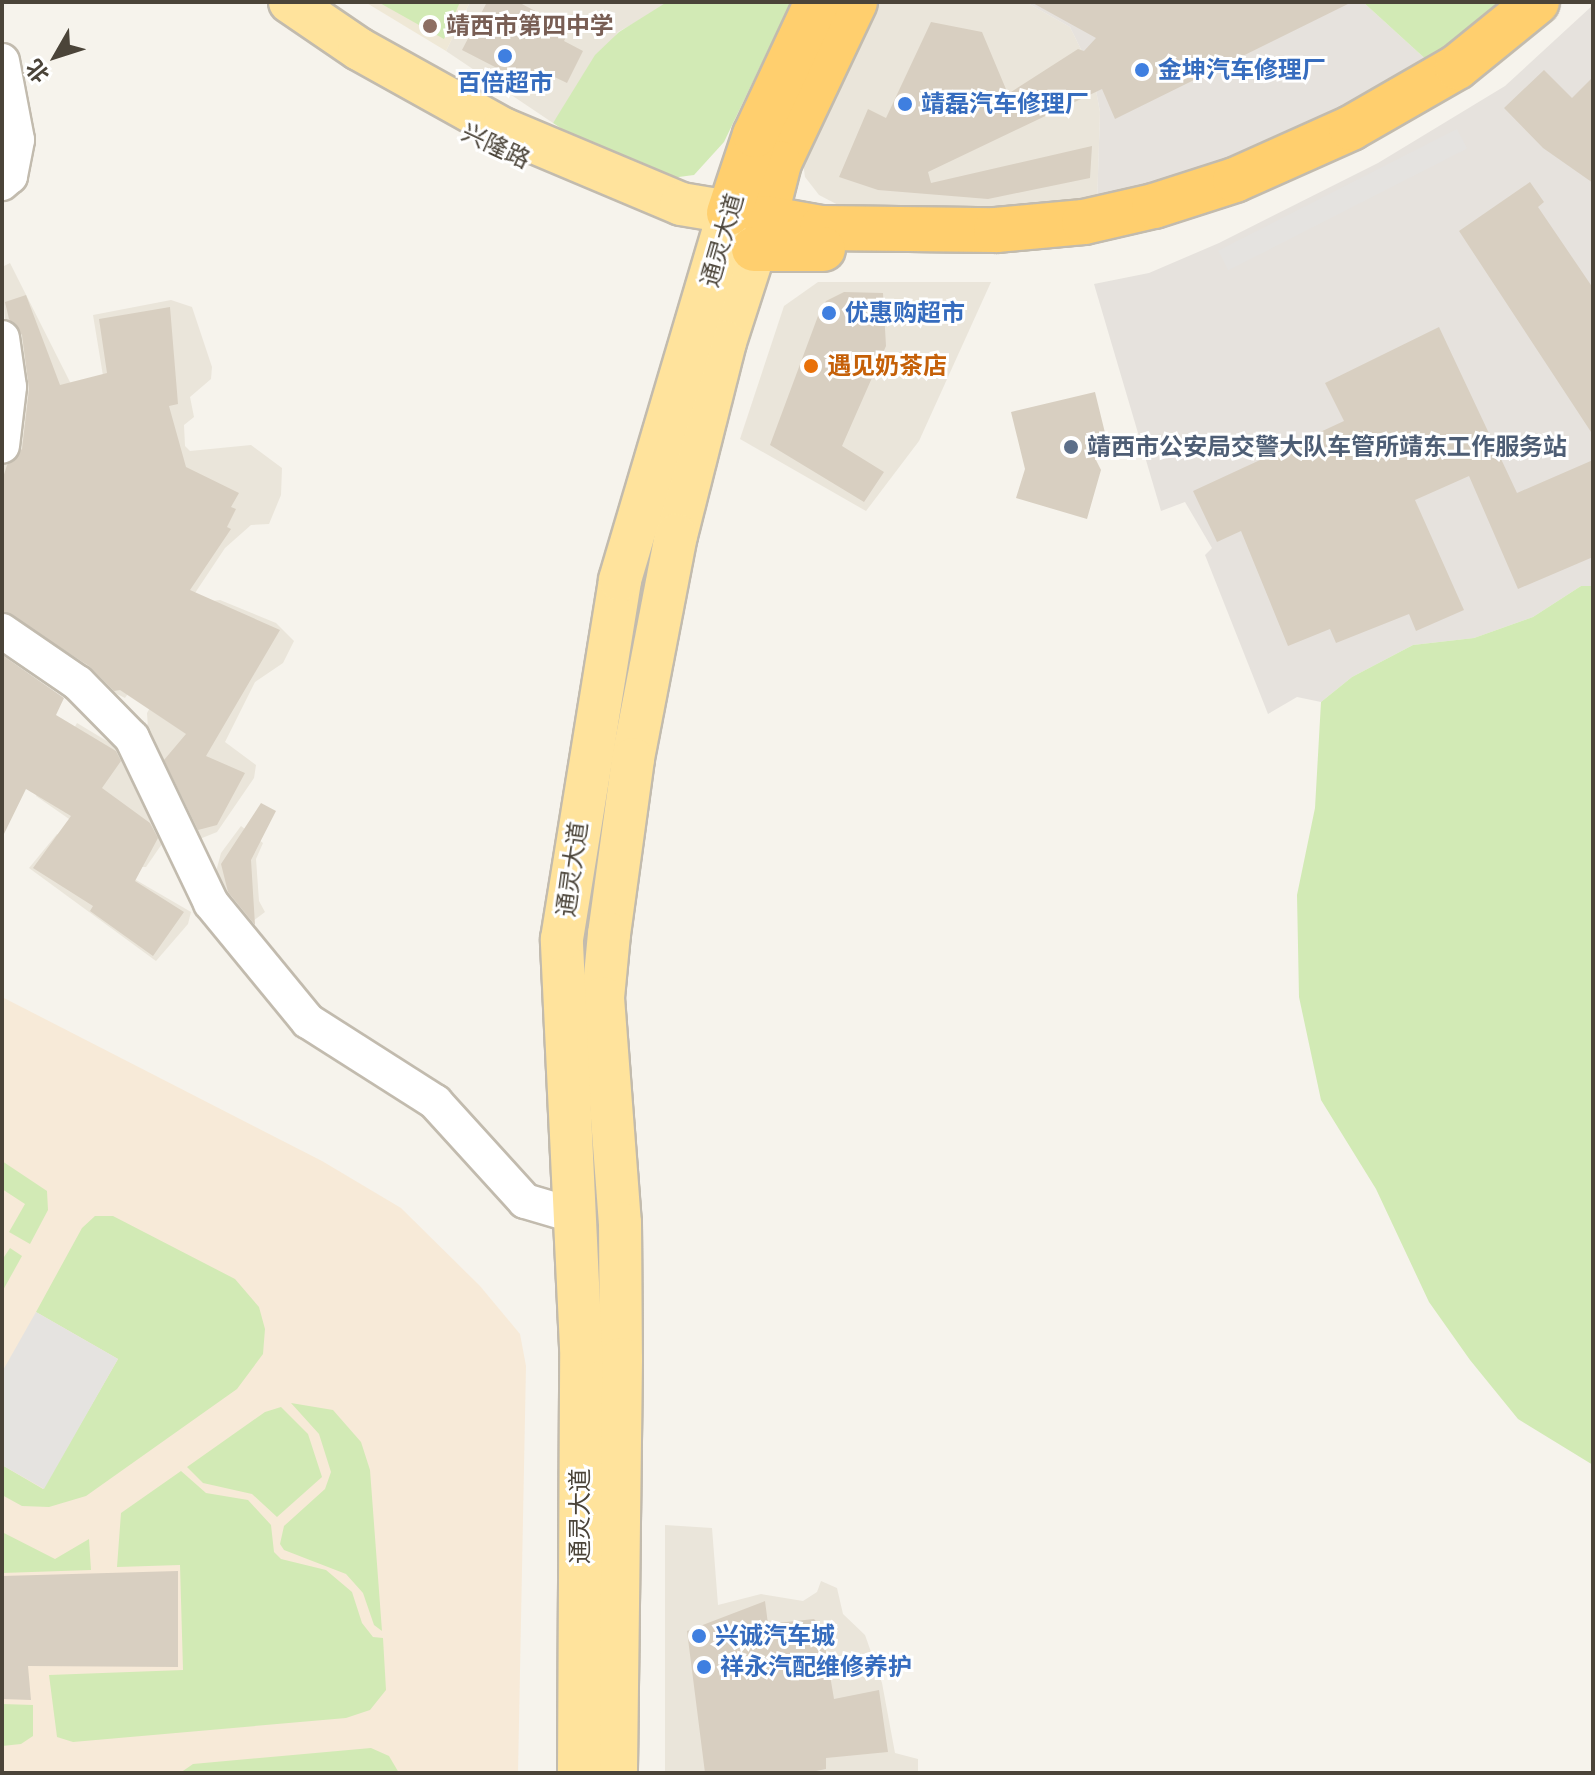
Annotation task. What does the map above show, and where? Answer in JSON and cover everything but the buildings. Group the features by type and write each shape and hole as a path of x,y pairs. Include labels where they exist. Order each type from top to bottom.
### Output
{"highway":[{"name":"通灵大道","path":"742,230 755,135 817,2"},
{"name":"通灵大道","path":"742,230 779,163 855,2"},
{"path":"742,230 996,230 1084,222 1154,206 1235,180 1351,128 1467,61 1537,2"},
{"path":"742,230 998,256 1112,242 1177,223 1365,148 1444,104 1563,2"}],"main road":[{"name":"兴隆路","path":"259,2 411,104 488,143 648,214 742,230"},
{"name":"兴隆路","path":"290,2 359,49 503,129 742,230"},
{"name":"通灵大道","path":"579,1773 581,1347 562,1002 562,939 620,580 742,230"},
{"name":"通灵大道","path":"616,1773 620,1223 603,998 633,759 668,573 742,230"}],"street":[{"path":"2,61 17,140 12,168 2,183"},
{"path":"2,338 9,387 2,446"},
{"path":"2,631 78,683 132,738 211,903 308,1021 435,1102 525,1201 576,1216"}],"shaded area":[{"name":"靖西市第四中学","path":"365,2 470,2 446,51"},
{"path":"470,2 667,2 667,5 618,32 553,123 446,51"},
{"path":"871,2 1026,2 1070,27 1093,74 1100,112 1097,205 844,208 819,195 805,177 803,163"},
{"path":"1026,2 1363,2 1431,64 1323,130 1097,205 1100,112 1093,74 1070,27"},
{"path":"1593,5 1593,586 1581,586 1533,617 1474,638 1413,645 1352,677 1321,702 1297,697 1268,714 1205,555 1212,548 1185,502 1161,511 1094,284 1149,273 1219,243 1378,163 1505,86"},
{"path":"1457,129 1467,149 1228,270 1218,251"},
{"path":"10,263 71,384 107,400 93,315 171,300 192,307 212,367 211,379 190,397 194,417 184,425 185,446 190,451 251,445 282,468 281,495 269,524 251,525 225,548 125,698 81,676 2,622 2,469 12,439 2,267"},
{"path":"818,282 991,282 919,441 866,511 740,439 784,306"},
{"path":"220,600 276,623 294,641 283,663 255,682 225,742 256,765 254,778 217,832 202,838 193,837 149,743 147,713 212,601"},
{"path":"77,723 130,755 164,841 146,867 138,867 36,796"},
{"path":"241,826 263,843 256,859 259,901 265,912 245,927 214,879 221,853"},
{"path":"57,834 191,912 188,924 156,961 29,868"},
{"path":"2,997 322,1161 401,1208 480,1286 520,1334 526,1366 518,1773 2,1773"},
{"path":"36,1312 118,1359 44,1489 2,1465 2,1372"},
{"path":"665,1525 712,1528 718,1605 761,1594 803,1601 817,1592 821,1581 837,1588 843,1614 865,1635 882,1683 895,1753 918,1759 918,1773 665,1773"}],"green space":[{"path":"378,2 460,2 444,39"},
{"path":"667,2 791,2 724,142 694,175 671,178 591,148 553,123 595,55 619,32"},
{"path":"1363,2 1516,2 1431,64"},
{"path":"1581,586 1593,586 1593,1465 1518,1419 1470,1360 1429,1302 1376,1189 1321,1100 1299,997 1297,895 1315,808 1321,702 1352,677 1413,645 1474,638 1533,617"},
{"path":"2,1161 47,1191 48,1210 30,1244 9,1232 25,1204 2,1189"},
{"path":"95,1216 113,1216 235,1279 259,1307 265,1329 263,1354 237,1389 86,1496 49,1507 22,1506 2,1495 2,1465 43,1489 118,1359 36,1312 82,1228"},
{"path":"10,1248 22,1256 2,1292 2,1260"},
{"path":"291,1403 333,1410 361,1442 370,1470 382,1631 374,1625 363,1593 346,1574 284,1550 280,1544 284,1526 325,1489 331,1472 319,1434"},
{"path":"281,1407 308,1434 322,1477 277,1517 252,1494 203,1483 187,1467 265,1412"},
{"path":"181,1471 206,1493 248,1500 271,1525 274,1552 281,1559 326,1570 352,1592 362,1623 373,1637 383,1638 386,1690 370,1710 346,1718 73,1742 57,1737 49,1675 183,1670 180,1565 117,1567 121,1513"},
{"path":"2,1532 55,1559 89,1539 91,1570 2,1573"},
{"path":"2,1704 33,1705 33,1736 21,1744 2,1746"},
{"path":"371,1748 389,1756 399,1773 180,1773 193,1764"}],"place":[{"name":"靖西市第四中学","path":"430,26"},
{"name":"百倍超市","path":"505,56"},
{"name":"金坤汽车修理厂","path":"1142,70"},
{"name":"靖磊汽车修理厂","path":"905,104"},
{"name":"优惠购超市","path":"829,313"},
{"name":"遇见奶茶店","path":"811,366"},
{"name":"靖西市公安局交警大队车管所靖东工作服务站","path":"1071,447"},
{"name":"兴诚汽车城","path":"699,1636"},
{"name":"祥永汽配维修养护","path":"704,1667"}]}
